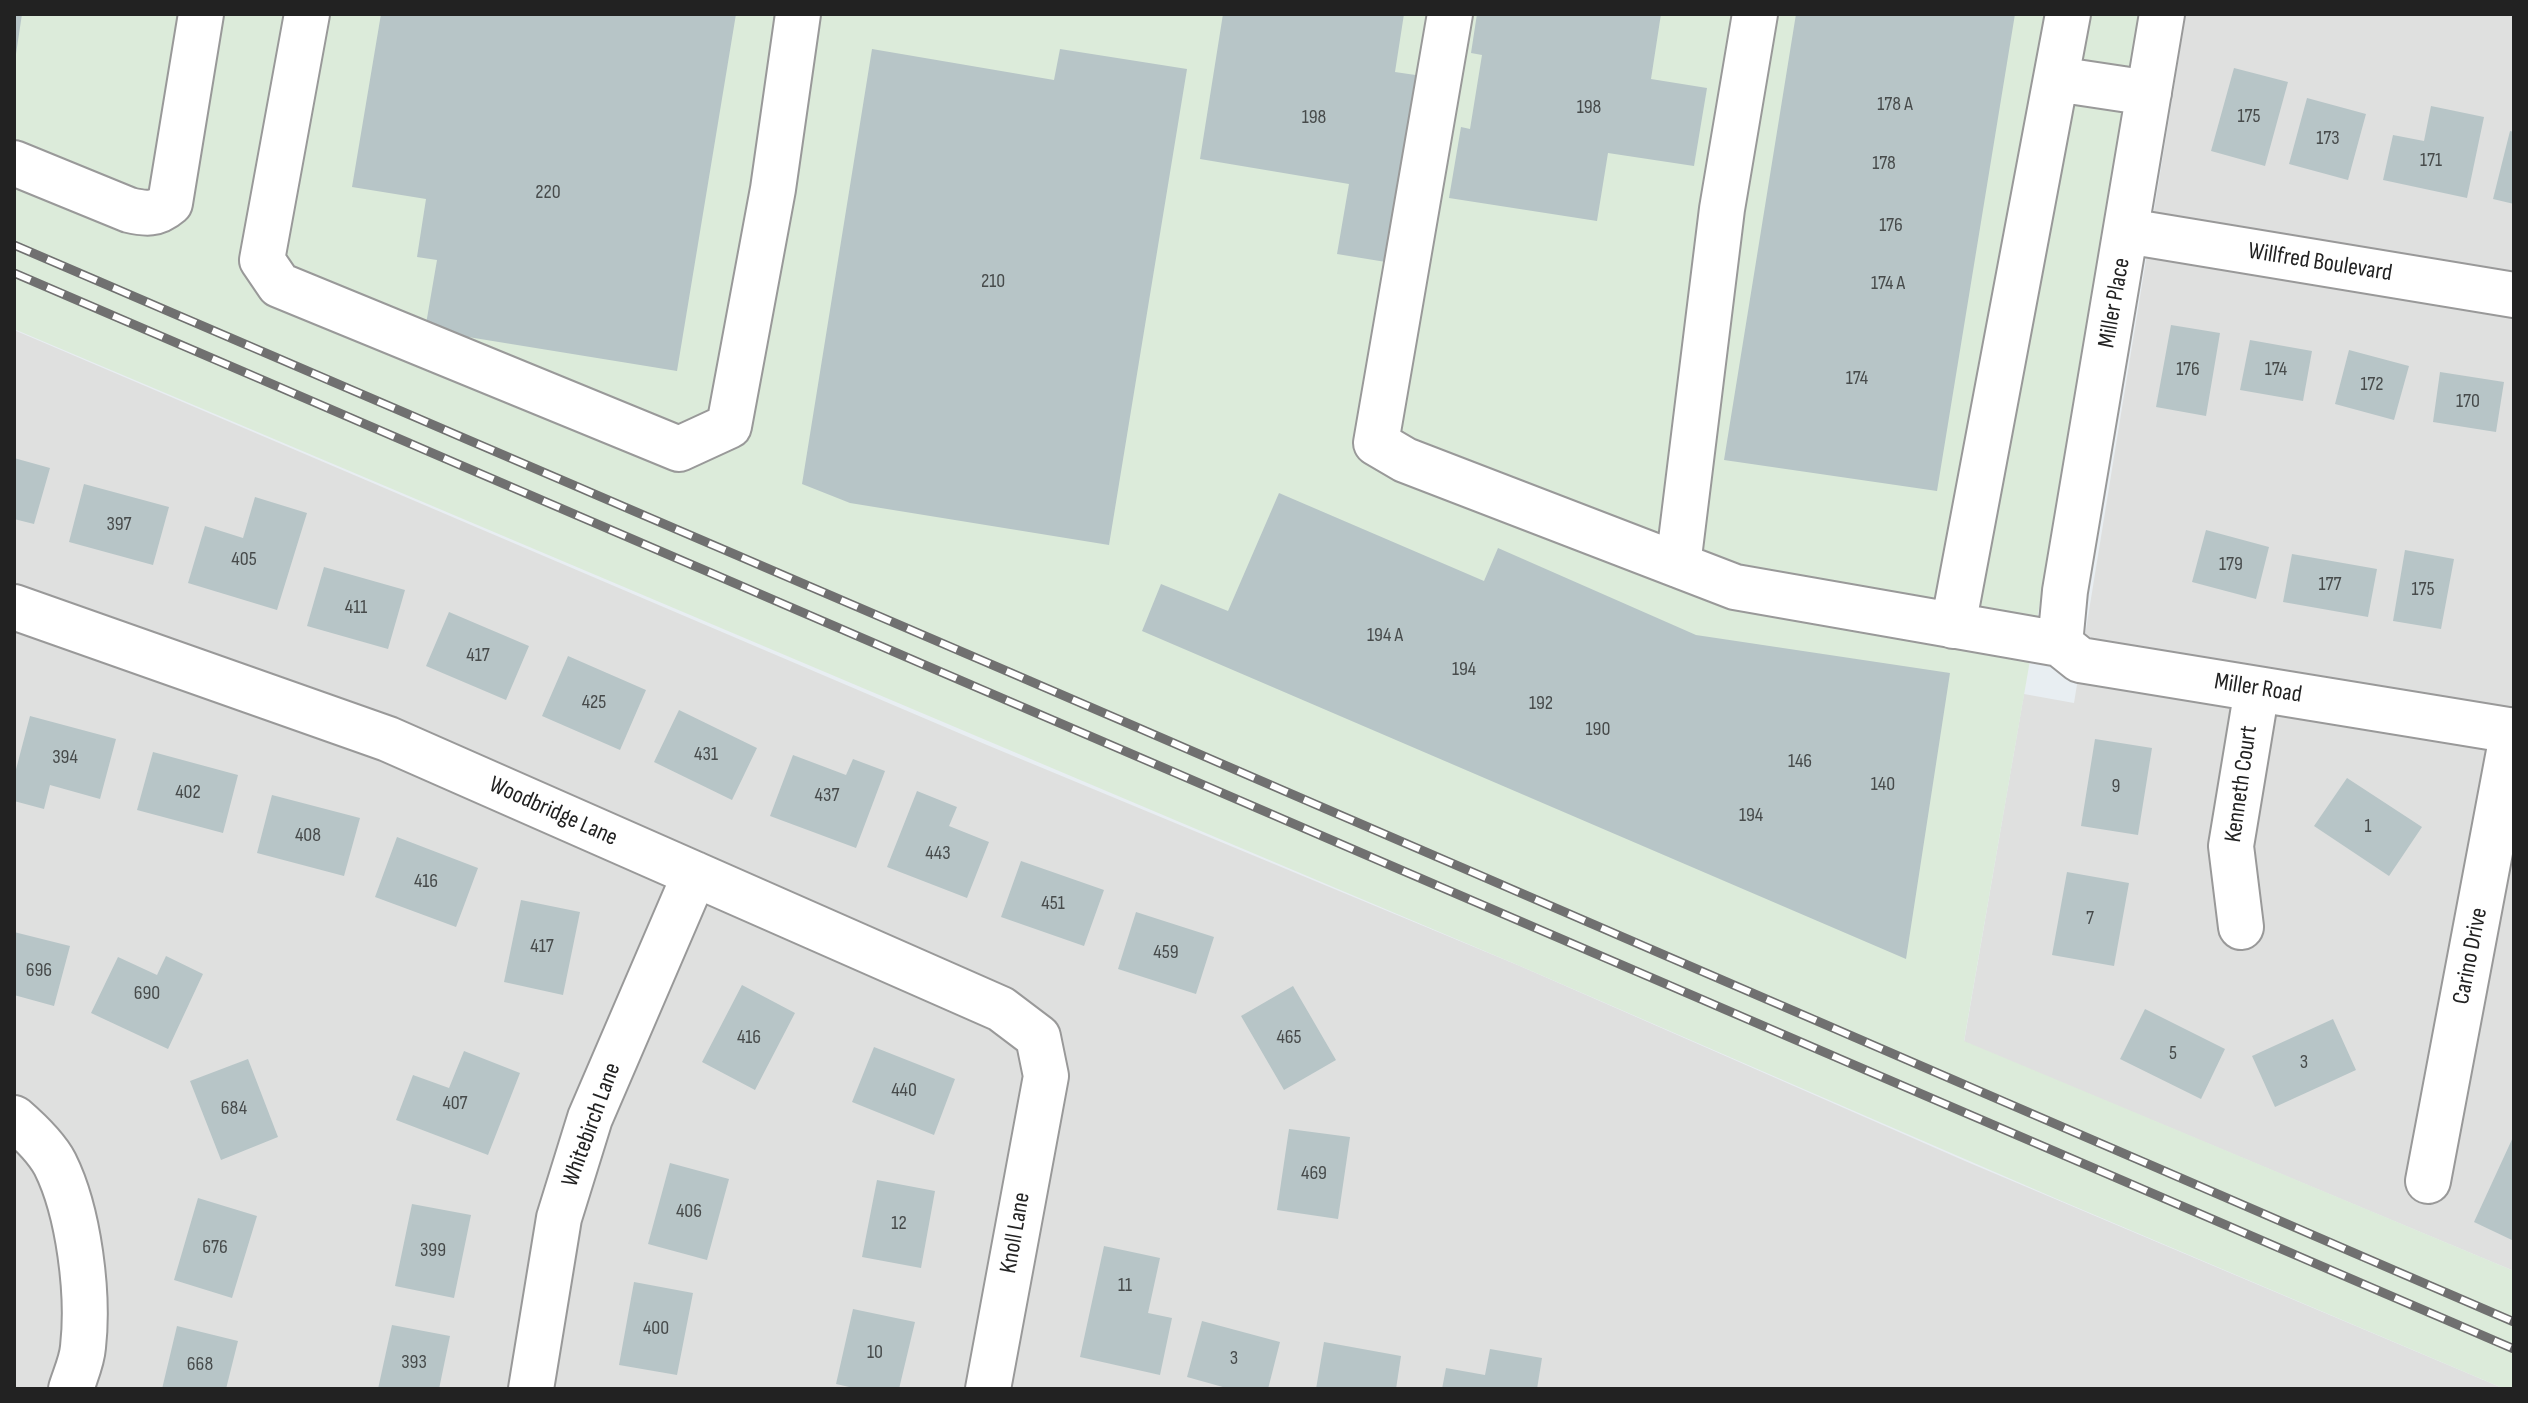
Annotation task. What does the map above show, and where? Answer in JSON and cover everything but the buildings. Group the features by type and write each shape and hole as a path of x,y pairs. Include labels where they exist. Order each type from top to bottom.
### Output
{"street":[{"path":"14,163 129,210 148,214 162,210 170,203 201,14"},
{"path":"307,14 262,260 279,285 679,449 729,426 773,189 798,14"},
{"name":"Miller Road","path":"1450,14 1376,443 1405,460 1735,587 2060,644 2080,660 2514,730"},
{"path":"1678,565 1722,209 1755,14"},
{"path":"1953,626 2068,14"},
{"name":"Miller Place","path":"2060,644 2065,591 2162,14"},
{"path":"2056,79 2149,93"},
{"name":"Willfred Boulevard","path":"2127,231 2514,295"},
{"name":"Woodbridge Lane","path":"14,607 388,739 1001,1009 1038,1037 1046,1076"},
{"name":"Kenneth Court","path":"2241,927 2231,846 2257,689"},
{"name":"Carino Drive","path":"2428,1181 2514,730"},
{"name":"Whitebirch Lane","path":"531,1389 559,1218 590,1118 695,874"},
{"name":"Knoll Lane","path":"988,1389 1046,1076"},
{"path":"14,1118 30,1131 54,1163 69,1203 83,1272 83,1349 71,1389"}],"shaded area":[{"path":"14,14 2142,14 1964,1041 2514,1271 2514,1389 2505,1389 1520,966 14,329"},
{"path":"2186,14 2514,14 2514,1271 1964,1042 2024,694 2074,703"},
{"path":"14,330 987,745 1520,966 1965,1161 2505,1389 14,1389"}],"railway":[{"path":"14,245 2514,1322"},
{"path":"14,273 2514,1349"}]}
